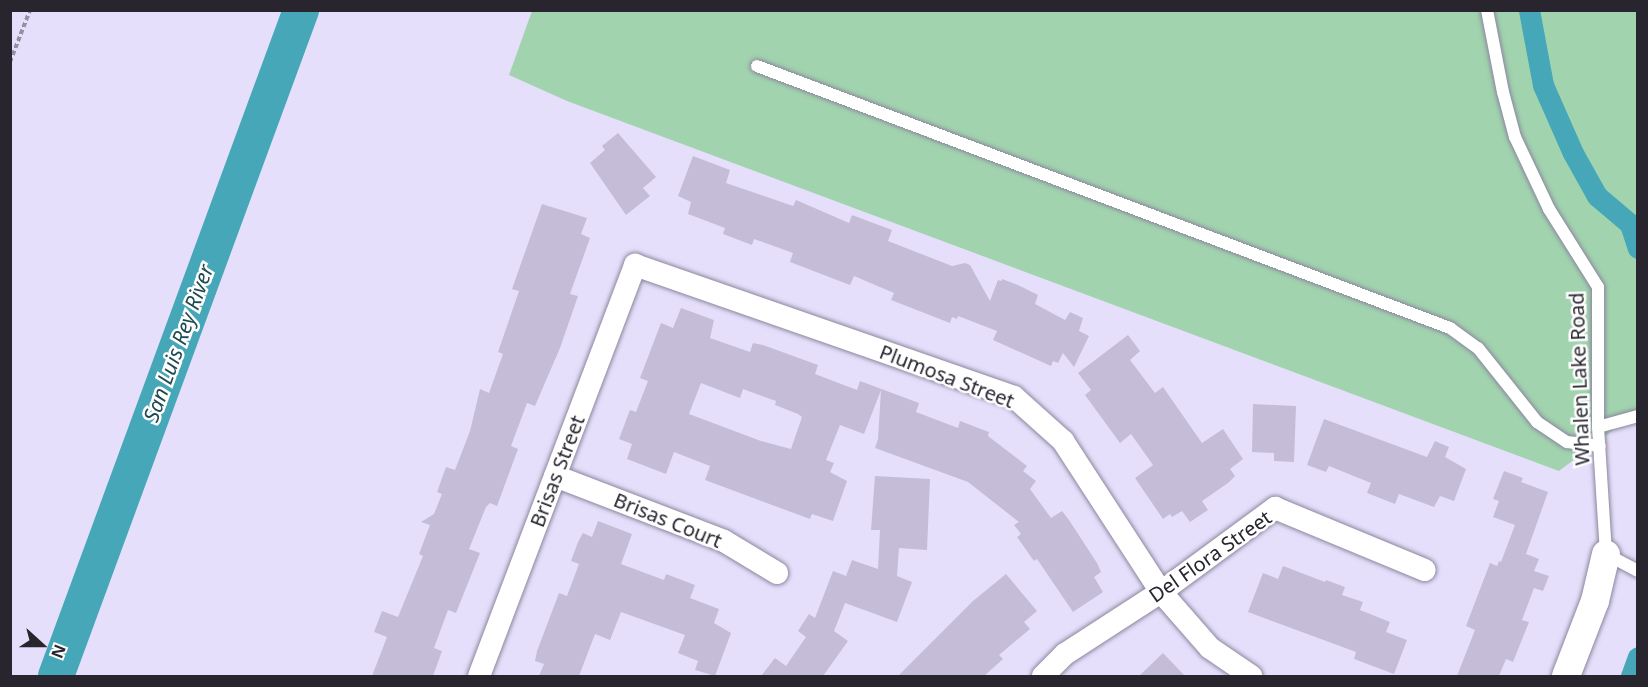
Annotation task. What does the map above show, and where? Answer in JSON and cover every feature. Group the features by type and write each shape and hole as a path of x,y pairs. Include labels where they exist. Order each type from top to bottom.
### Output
{"street":[{"name":"Brisas Street","path":"479,676 635,265"},
{"name":"Plumosa Street","path":"635,265 1014,397 1063,441 1161,592 1210,648 1251,676"},
{"name":"Brisas Court","path":"555,476 724,541 777,573"},
{"name":"Del Flora Street","path":"1043,676 1065,654 1161,592 1275,508 1425,570"},
{"path":"1566,676 1595,601 1606,554"}],"lane":[{"name":"Whalen Lake Road","path":"1487,10 1503,92 1515,137 1549,209 1598,287 1599,427 1606,554"},
{"path":"758,66 1450,328 1478,348 1537,422 1567,442 1600,446"},
{"path":"1599,427 1637,416"},
{"path":"1606,554 1638,571"}],"path":[{"path":"10,62 30,10"}],"green space":[{"path":"532,11 1637,11 1637,412 1559,471 567,101 509,75"}],"building":[{"path":"618,133 656,177 643,188 650,196 626,215 590,163 605,150 602,146"},
{"path":"693,156 730,170 726,183 793,206 796,200 849,223 852,215 892,230 888,241 952,266 965,263 970,265 990,301 998,280 1002,279 1038,295 1035,304 1065,320 1070,312 1083,318 1079,331 1089,336 1074,367 1063,353 1058,363 1053,361 1051,366 993,340 997,331 958,316 957,319 952,317 950,323 891,300 894,293 854,276 850,285 790,262 793,253 754,239 752,245 723,234 725,228 688,214 691,202 678,196"},
{"path":"542,204 587,218 581,234 590,238 570,294 578,296 560,348 535,406 527,403 511,446 518,449 497,506 490,503 486,507 469,549 480,553 456,613 448,610 434,648 442,651 433,676 372,676 387,637 374,632 382,611 398,617 423,556 419,554 430,525 421,522 434,514 442,494 437,492 446,467 455,470 470,431 480,389 489,393 503,354 498,352 519,291 512,289"},
{"path":"681,308 714,320 710,338 750,352 753,343 763,345 818,365 815,374 857,390 860,381 919,403 916,412 958,428 960,421 989,432 988,436 1027,466 1023,471 1036,481 1030,489 1051,518 1062,511 1069,520 1097,563 1101,572 1094,577 1103,592 1073,612 1037,559 1034,561 1017,537 1021,534 1014,525 1019,522 968,482 875,448 878,439 881,390 864,434 840,425 826,460 834,463 830,472 847,481 833,521 812,514 810,519 705,480 710,466 674,452 666,474 627,459 632,444 619,439 630,410 636,412 648,381 640,378 661,323 673,328","holes":["701,383 740,398 743,389 776,401 775,405 802,417 791,449 761,441 689,414"]},
{"path":"1128,335 1140,351 1130,360 1155,393 1163,387 1202,443 1223,429 1243,459 1230,469 1235,476 1202,501 1208,510 1190,522 1182,511 1172,517 1170,514 1163,519 1135,478 1153,465 1131,434 1120,443 1085,395 1091,390 1078,373"},
{"path":"1253,404 1296,406 1294,462 1274,461 1274,453 1252,452"},
{"path":"1324,419 1427,457 1435,441 1449,447 1445,457 1466,469 1454,501 1440,496 1434,507 1399,494 1395,504 1367,493 1371,483 1329,466 1326,472 1307,465"},
{"path":"1504,471 1523,478 1521,482 1548,492 1526,554 1539,559 1534,571 1549,576 1543,591 1534,588 1522,620 1529,622 1513,662 1506,659 1499,676 1457,676 1475,630 1466,626 1490,563 1497,566 1499,561 1501,562 1515,525 1493,517 1499,501 1493,499"},
{"path":"875,476 930,479 927,550 899,548 897,576 912,582 897,622 845,603 834,631 848,641 823,676 761,676 775,658 786,666 806,637 798,631 809,614 815,618 833,571 846,576 852,560 878,569 880,530 871,530"},
{"path":"598,521 632,534 621,564 664,580 666,574 695,585 690,598 719,609 714,623 731,633 715,676 695,670 698,661 678,653 685,635 621,612 610,640 595,634 579,676 539,676 544,664 535,661 537,651 559,593 567,596 579,564 571,561 578,542 583,533 592,537"},
{"path":"1283,566 1345,587 1342,595 1363,602 1360,610 1390,622 1386,632 1407,640 1394,674 1354,659 1356,652 1248,612 1263,573 1278,579"},
{"path":"1006,574 1037,611 1024,622 1030,629 999,655 1003,659 984,676 898,676 973,601"},
{"path":"1163,653 1185,676 1139,676"}],"waterway":[{"name":"San Luis Rey River","path":"56,676 301,10"},
{"path":"1529,10 1543,85 1573,153 1597,196 1630,224 1638,226"},
{"path":"1630,224 1638,248"},
{"path":"1631,676 1638,657"}]}
